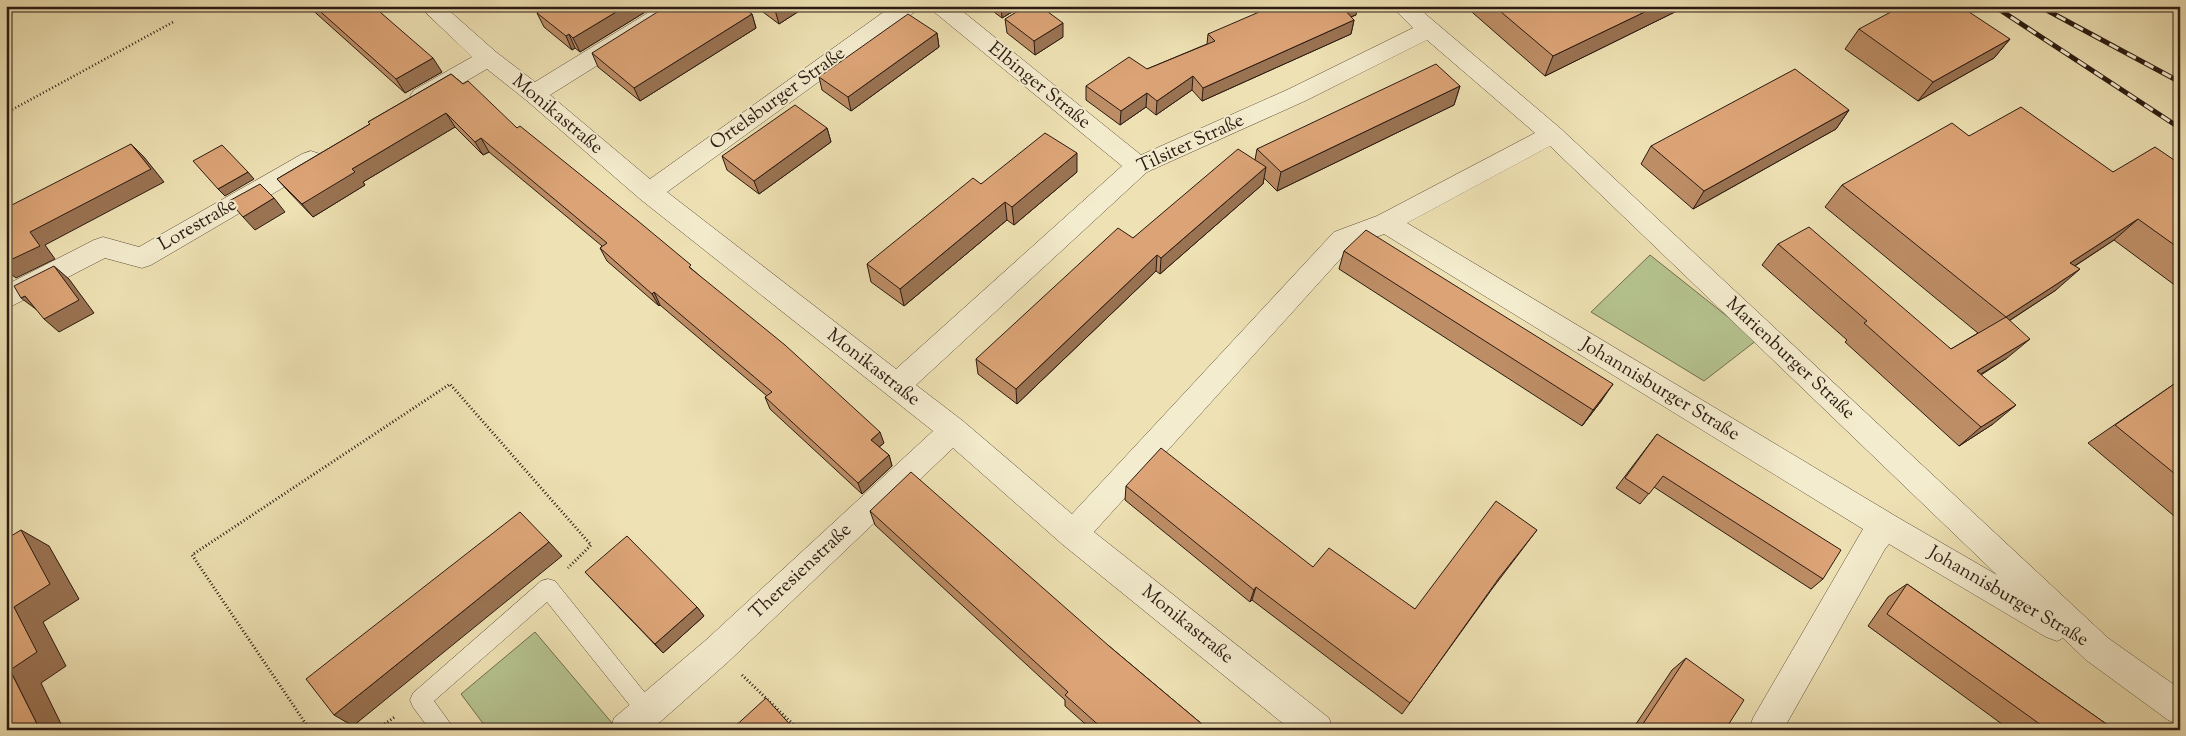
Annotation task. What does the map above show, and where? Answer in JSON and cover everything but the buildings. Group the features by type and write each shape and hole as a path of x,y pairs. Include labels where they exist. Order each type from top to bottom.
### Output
{"street":[{"name":"Monikastraße","path":"430,6 488,58 534,94 649,192 953,430 1073,534 1317,730"},
{"path":"534,94 676,6"},
{"name":"Ortelsburger Straße","path":"649,192 908,6"},
{"name":"Elbinger Straße","path":"940,6 1138,166"},
{"name":"Marienburger Straße","path":"1402,6 1552,134 2097,649 2180,710"},
{"name":"Tilsiter Straße","path":"896,386 1138,166 1297,95 1430,30"},
{"path":"401,108 488,58"},
{"path":"1073,534 1343,239 1386,223 1552,134"},
{"name":"Lorestraße","path":"6,298 103,247 142,258 332,148"},
{"name":"Johannisburger Straße","path":"1386,223 1886,527 2097,649"},
{"name":"Theresienstraße","path":"636,720 716,651 953,430"},
{"path":"1769,722 1874,539 1886,527"}],"lane":[{"name":"Theresienstraße","path":"548,588 636,720"},
{"path":"443,730 420,700 548,588"}],"path":[{"path":"6,113 175,21"},
{"path":"310,730 192,555 450,384 591,545 548,588"},
{"path":"716,651 799,730"}],"green space":[{"path":"1650,255 1757,340 1704,381 1591,312"},
{"path":"535,632 612,723 604,730 488,730 461,694"}],"railway":[{"path":"1994,6 2180,128"},
{"path":"2039,6 2180,82"}]}
